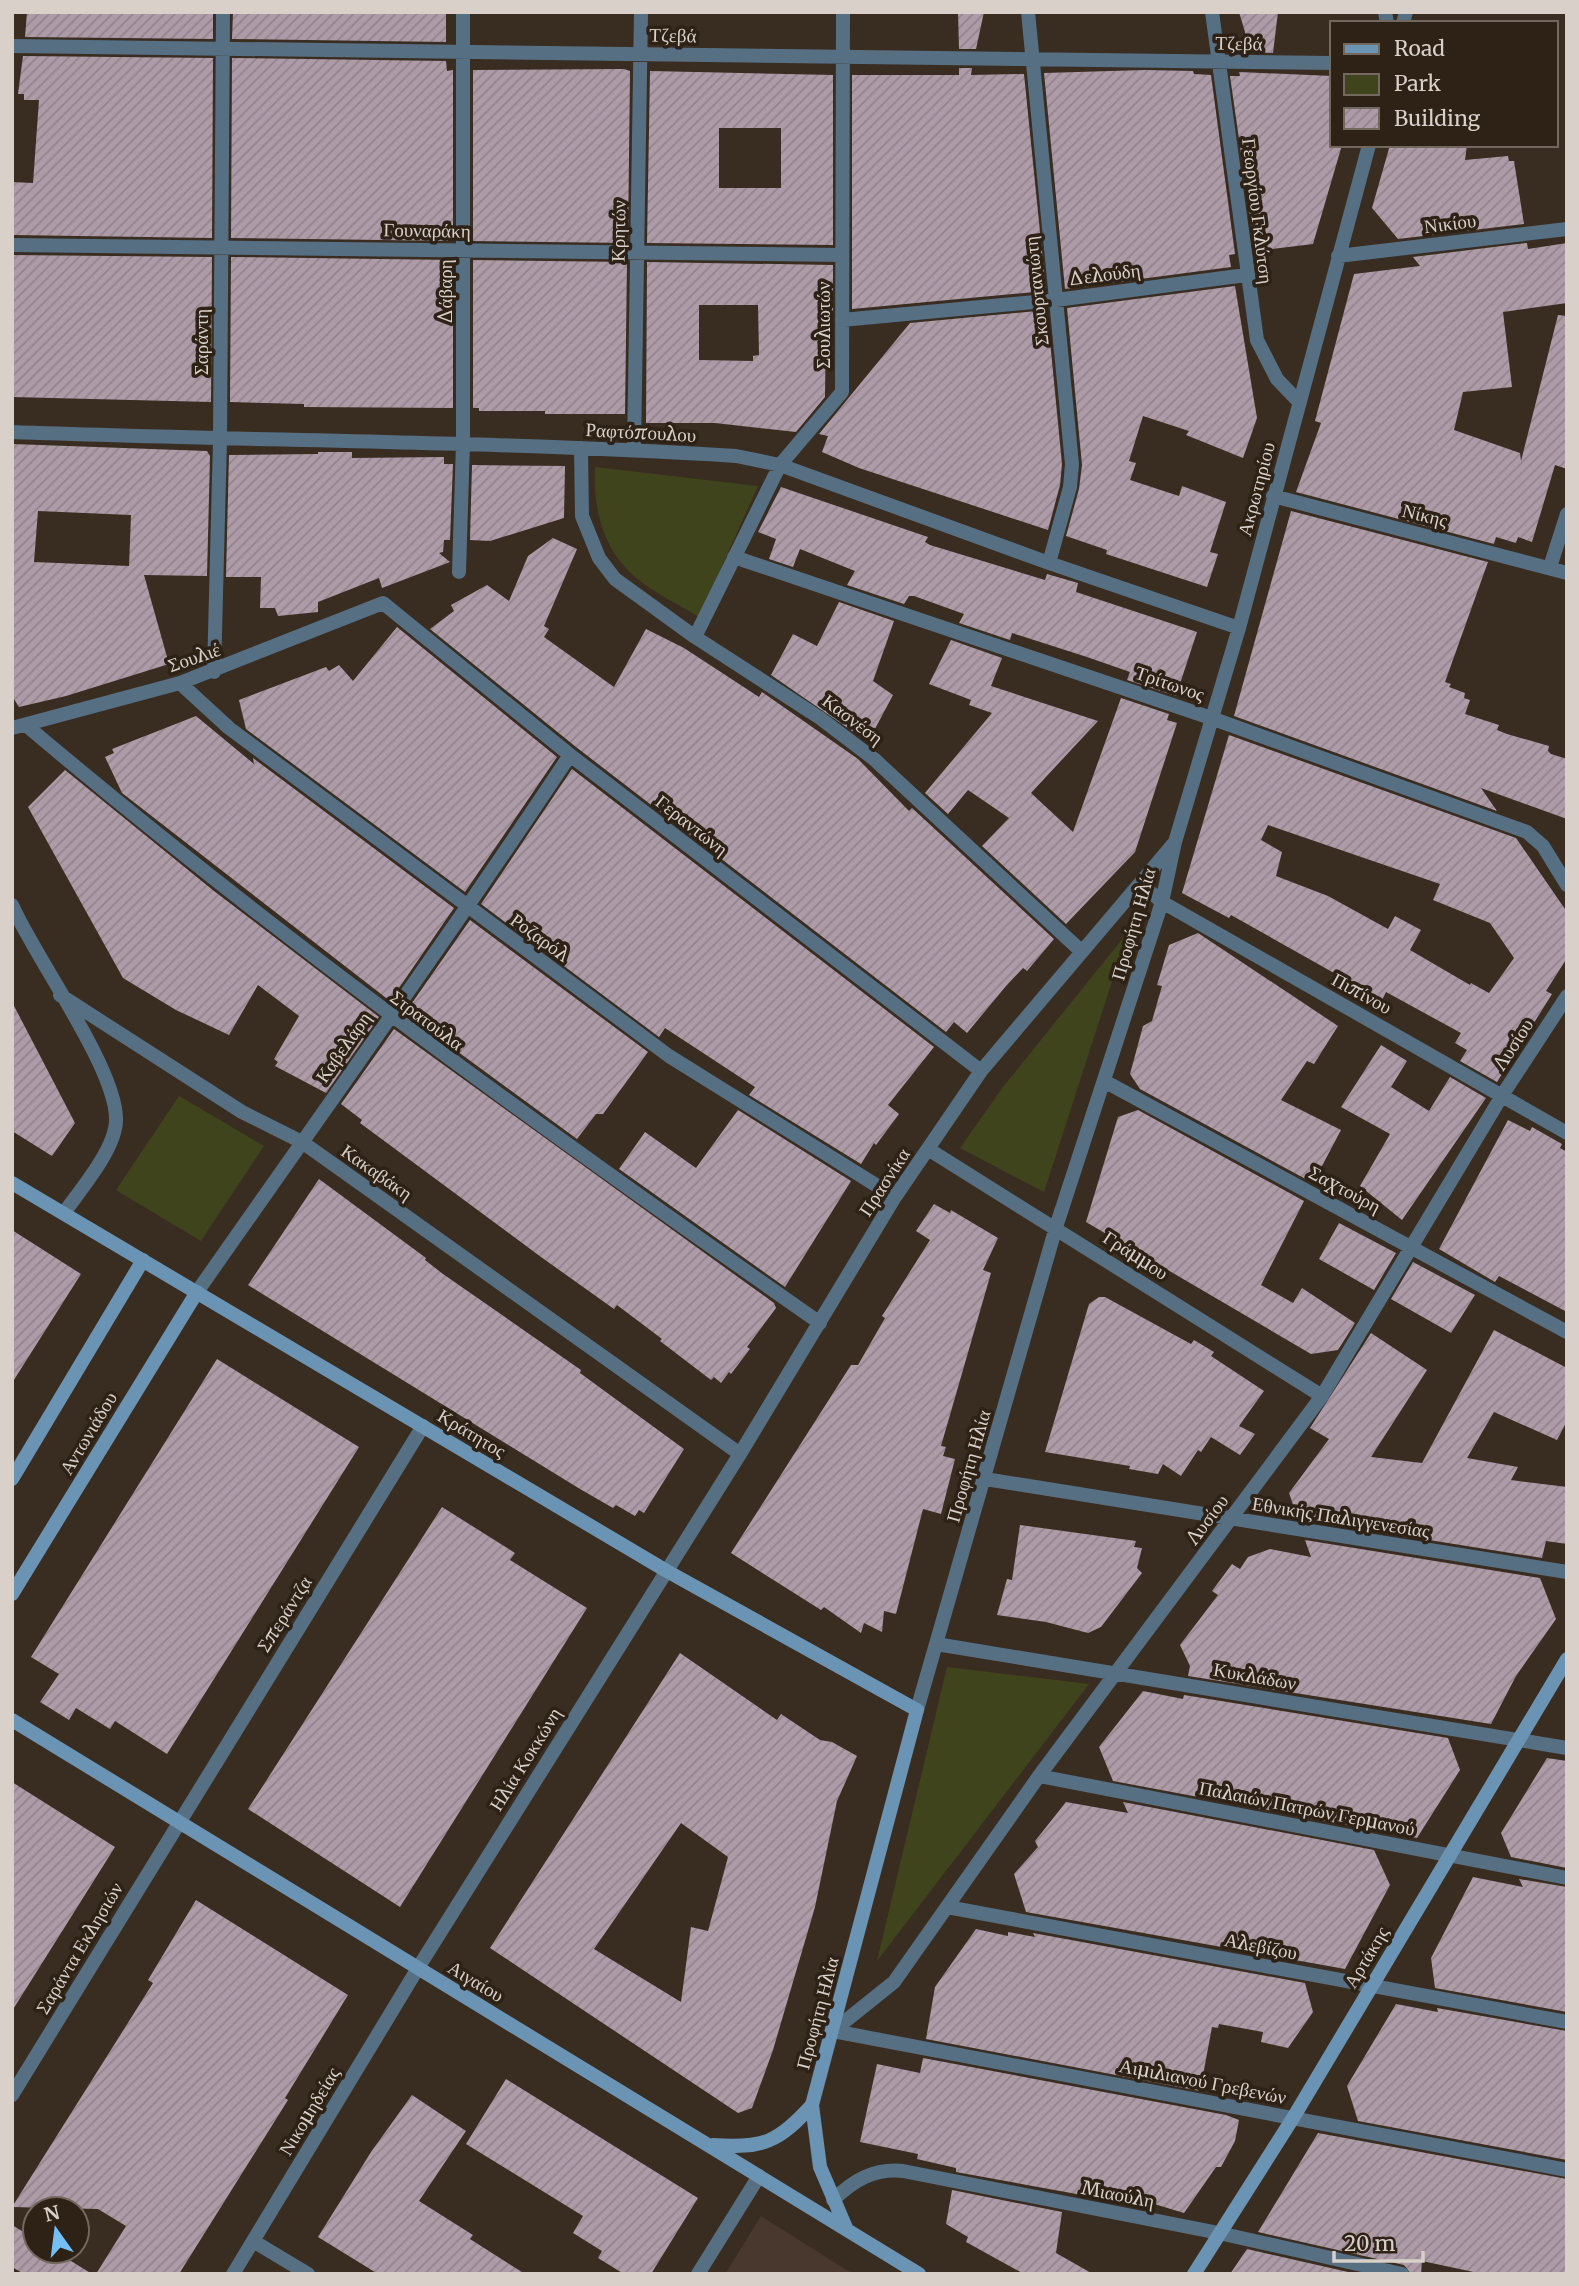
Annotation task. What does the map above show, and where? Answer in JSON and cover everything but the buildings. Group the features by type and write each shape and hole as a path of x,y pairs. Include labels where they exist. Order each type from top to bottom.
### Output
{"street":[{"name":"Σαράντη","path":"214,672 220,440 223,12"},
{"name":"Δάβαρη","path":"459,572 463,443 463,12"},
{"name":"Κρητών","path":"634,450 641,12"},
{"name":"Σουλιωτών","path":"695,637 780,465 842,392 843,12"},
{"name":"Σκουρτανιώτη","path":"1028,12 1072,464 1070,487 1049,564"},
{"name":"Γεωργίου Γκλύτση","path":"1212,12 1257,340 1266,362 1299,402"},
{"name":"Τζεβά","path":"12,46 1330,63"},
{"name":"Ακρωτηρίου","path":"1175,842 1239,628 1368,147"},
{"name":"Νικίου","path":"1338,256 1567,229"},
{"name":"Γουναράκη","path":"12,245 842,255"},
{"name":"Δελούδη","path":"842,320 1056,300 1246,275"},
{"name":"Ραφτόπουλου","path":"12,432 220,440 463,443 736,456 780,465 1049,564 1239,628"},
{"name":"Κασνέση","path":"581,448 579,495 589,538 615,579 695,637 820,718 874,759 1081,951"},
{"name":"Νίκης","path":"1273,496 1567,573"},
{"path":"1550,567 1567,514"},
{"name":"Τρίτωνος","path":"734,557 1211,718 1527,832 1543,846 1567,885"},
{"name":"Σουλιέ","path":"20,727 214,672 383,603"},
{"name":"Γεραντώνη","path":"383,603 570,755 981,1071"},
{"name":"Ροζαρόλ","path":"180,683 229,728 669,1056 895,1197"},
{"name":"Στρατούλα","path":"20,727 388,1016 551,1135 820,1322"},
{"name":"Καβελάρη","path":"197,1292 388,1016 468,908 570,755"},
{"name":"Πρασνίκα","path":"665,1570 740,1454 895,1197 981,1071 1175,842"},
{"name":"Προφήτη Ηλία","path":"847,2230 833,2200 814,2145 812,2105 917,1710 1056,1227 1162,902 1175,842"},
{"name":"Πιπίνου","path":"1141,884 1162,902 1503,1094 1567,1133"},
{"name":"Κακαβάκη","path":"13,907 60,996 242,1112 302,1142 740,1454"},
{"path":"60,996 110,1084 116,1122 101,1160 64,1213"},
{"name":"Λυσίου","path":"833,2031 894,1982 1039,1776 1322,1396 1503,1094 1567,996"},
{"name":"Σαχτούρη","path":"1104,1082 1567,1332"},
{"name":"Γράμμου","path":"928,1149 1322,1396"},
{"name":"Κράτητος","path":"12,1183 665,1570 917,1710"},
{"path":"12,1479 143,1260"},
{"name":"Αντωνιάδου","path":"12,1594 197,1292"},
{"name":"Σπεράντζα","path":"178,1821 423,1426"},
{"name":"Εθνικής Παλιγγενεσίας","path":"985,1479 1567,1572"},
{"name":"Ηλία Κοκκώνη","path":"418,1968 665,1570"},
{"name":"Κυκλάδων","path":"936,1644 1567,1748"},
{"name":"Αρτάκης","path":"1194,2274 1293,2118 1567,1659"},
{"name":"Αιγαίου","path":"12,1720 919,2274"},
{"name":"Παλαιών Πατρών Γερμανού","path":"1039,1776 1567,1878"},
{"name":"Σαράντα Εκλησιών","path":"12,2095 178,1821"},
{"name":"Αλεβίζου","path":"947,1907 1567,2022"},
{"name":"Νικομηδείας","path":"233,2274 418,1968"},
{"name":"Αιμιλιανού Γρεβενών","path":"833,2031 1567,2170"},
{"name":"Προφήτη Ηλία","path":"709,2145 745,2147 768,2143 791,2128 812,2105"},
{"name":"Μιαούλη","path":"833,2200 864,2176 890,2169 1219,2233 1402,2274"},
{"path":"698,2274 759,2176"},
{"path":"253,2241 308,2274"}],"shaded area":[{"path":"761,2216 853,2274 725,2274"}],"green space":[{"path":"595,467 758,486 699,617 641,582 614,553 598,512"},
{"path":"1128,932 1044,1192 960,1148 1003,1087"},
{"path":"179,1096 264,1146 201,1241 116,1190"},
{"path":"947,1667 1089,1684 877,1961"}]}
